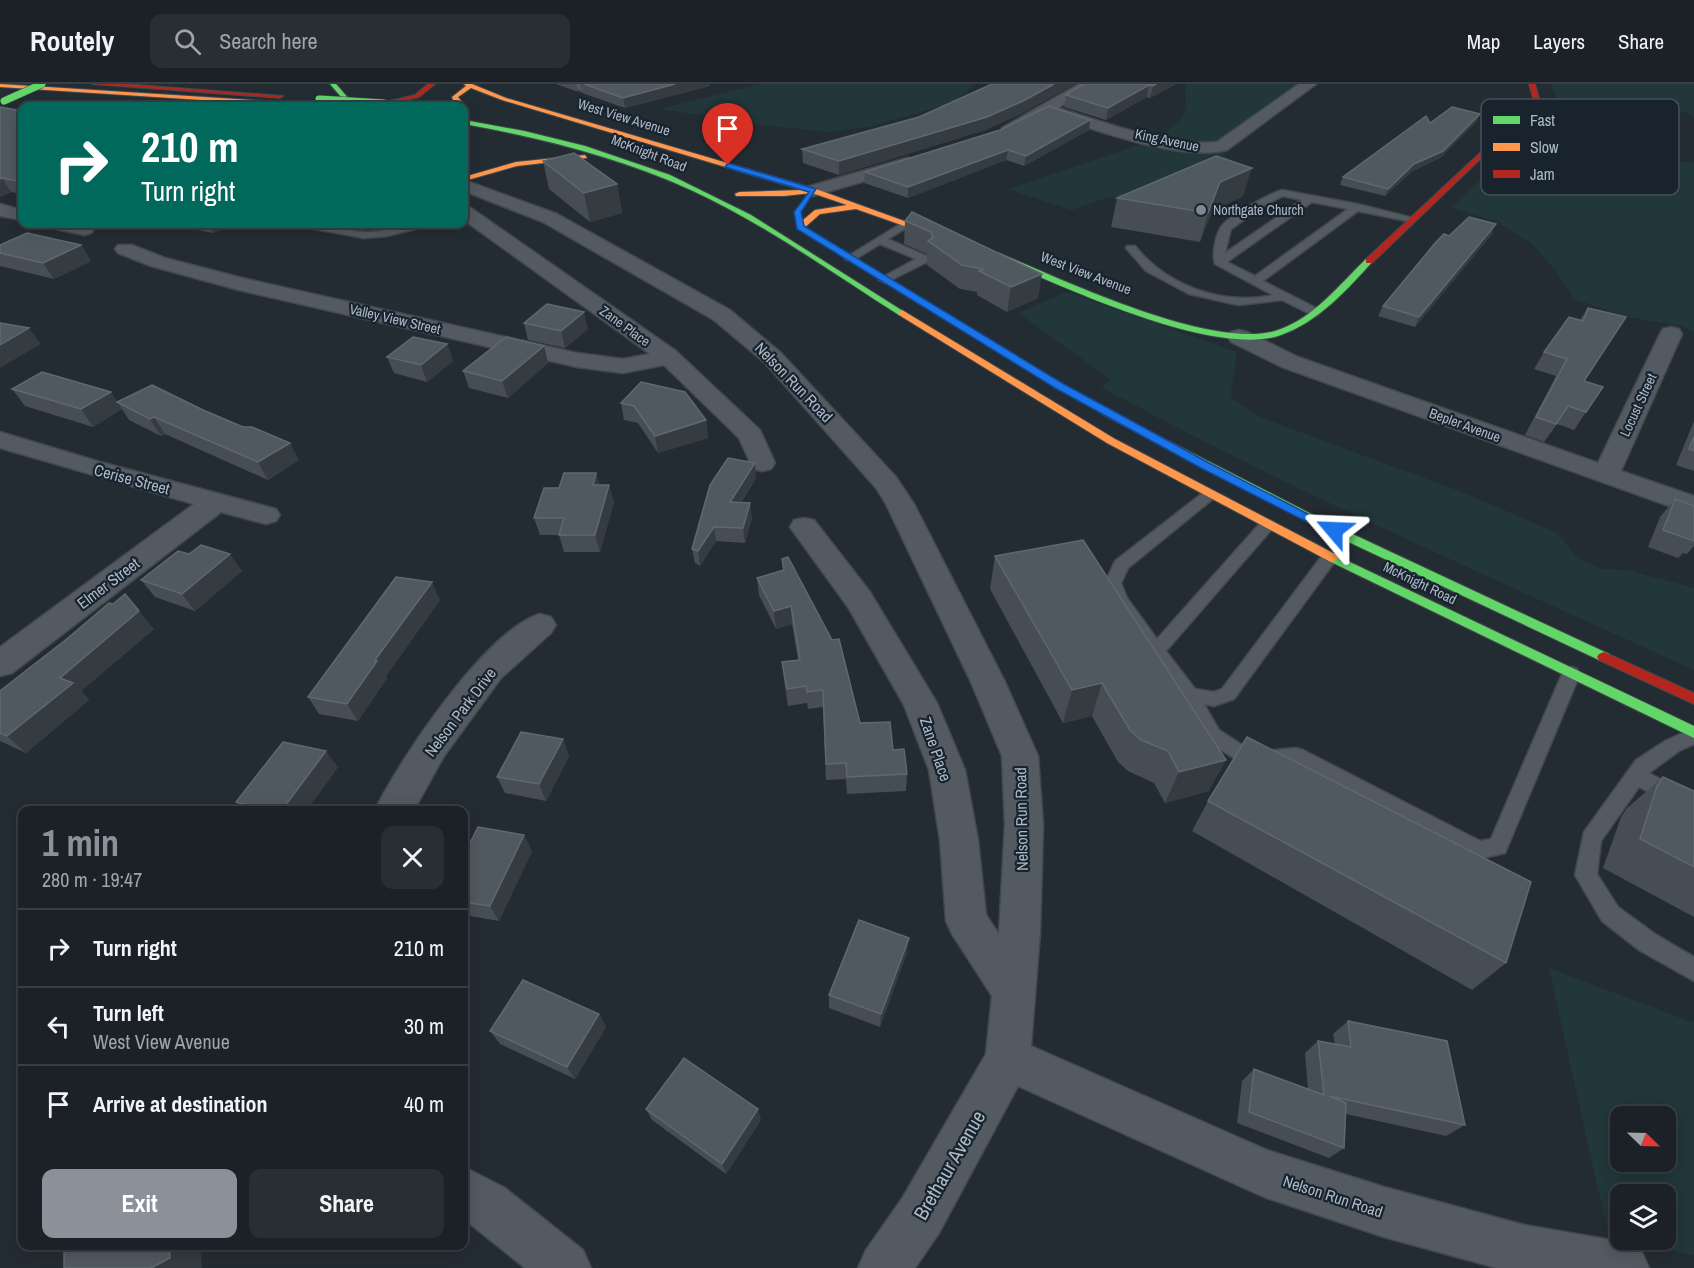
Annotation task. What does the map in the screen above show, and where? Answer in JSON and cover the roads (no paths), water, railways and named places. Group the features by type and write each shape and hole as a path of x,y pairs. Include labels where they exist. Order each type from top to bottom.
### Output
{"main road":[{"path":"2,105 42,84"},
{"path":"96,84 280,96"},
{"path":"160,84 280,96 311,102"},
{"path":"334,84 349,102"},
{"path":"389,102 416,96 429,89 432,84"},
{"name":"West View Avenue","path":"1532,84 1535,99"},
{"path":"0,85 298,102"},
{"path":"457,102 455,97 468,85"},
{"name":"West View Avenue","path":"468,85 504,99 813,191 963,243"},
{"name":"McKnight Road","path":"468,109 580,134 687,170"},
{"name":"McKnight Road","path":"468,123 564,142 615,157 693,188 748,216 1035,397 1209,495 1330,557 1694,734"},
{"path":"509,130 530,139 535,147 530,155 516,164"},
{"path":"468,178 516,164 566,158 615,157"},
{"name":"West View Avenue","path":"984,251 1143,313 1209,333 1239,337 1266,337 1287,332 1314,312 1481,157"},
{"path":"769,209 734,191 784,194 813,191"},
{"path":"813,191 794,212 805,230 818,212 858,206"},
{"path":"845,255 881,277"},
{"name":"McKnight Road","path":"1101,409 1205,466 1394,560 1694,699"}],"street":[{"path":"579,86 606,84"},
{"path":"992,135 1090,84"},
{"name":"King Avenue","path":"1045,109 1156,139 1209,149 1221,146 1309,84"},
{"path":"2,105 18,111"},
{"path":"813,191 921,159"},
{"name":"Nelson Run Road","path":"468,207 550,218 722,315 773,358 886,483 900,504 988,682 1020,756 1024,825 1020,932 1008,1059 1264,1173 1384,1212 1513,1247 1623,1268"},
{"name":"Zane Place","path":"468,209 668,356 751,435 762,463"},
{"path":"0,210 18,214"},
{"path":"79,228 84,229"},
{"name":"Valley View Street","path":"125,249 158,262 239,284 586,362 613,367 638,366 668,356"},
{"name":"Locust Street","path":"1606,475 1671,334"},
{"name":"Bepler Avenue","path":"1239,337 1290,362 1694,506"},
{"name":"Cerise Street","path":"0,440 91,468 266,515"},
{"name":"Elmer Street","path":"0,664 216,502"},
{"name":"Zane Place","path":"804,527 859,600 920,703 947,770 960,840 966,921 1014,991"},
{"name":"Nelson Park Drive","path":"396,806 432,746 489,669 540,625"},
{"name":"Brethaur Avenue","path":"884,1268 921,1215 1008,1059"},
{"path":"468,1194 488,1205 565,1268"}],"lane":[{"path":"1219,262 1220,244 1226,227 1282,193 1412,219"},
{"path":"1219,262 1311,198"},
{"path":"1256,281 1357,207"},
{"path":"845,255 880,240 907,223"},
{"path":"326,228 364,235 411,228"},
{"path":"880,240 925,260 881,277"},
{"path":"1131,248 1140,262 1195,293 1237,302 1257,302 1284,296"},
{"path":"1219,262 1314,312"},
{"path":"1209,495 1121,565 1113,583 1119,600 1189,695 1212,735 1250,760 1296,756 1478,850 1498,847 1571,674"},
{"path":"1156,651 1267,525"},
{"path":"1189,695 1214,699 1228,694 1330,557"},
{"path":"1694,734 1643,766 1591,838 1586,875 1610,914 1647,942 1694,970"},
{"path":"1636,776 1694,807"}],"place":[{"name":"Northgate Church","path":"1201,210"}]}
